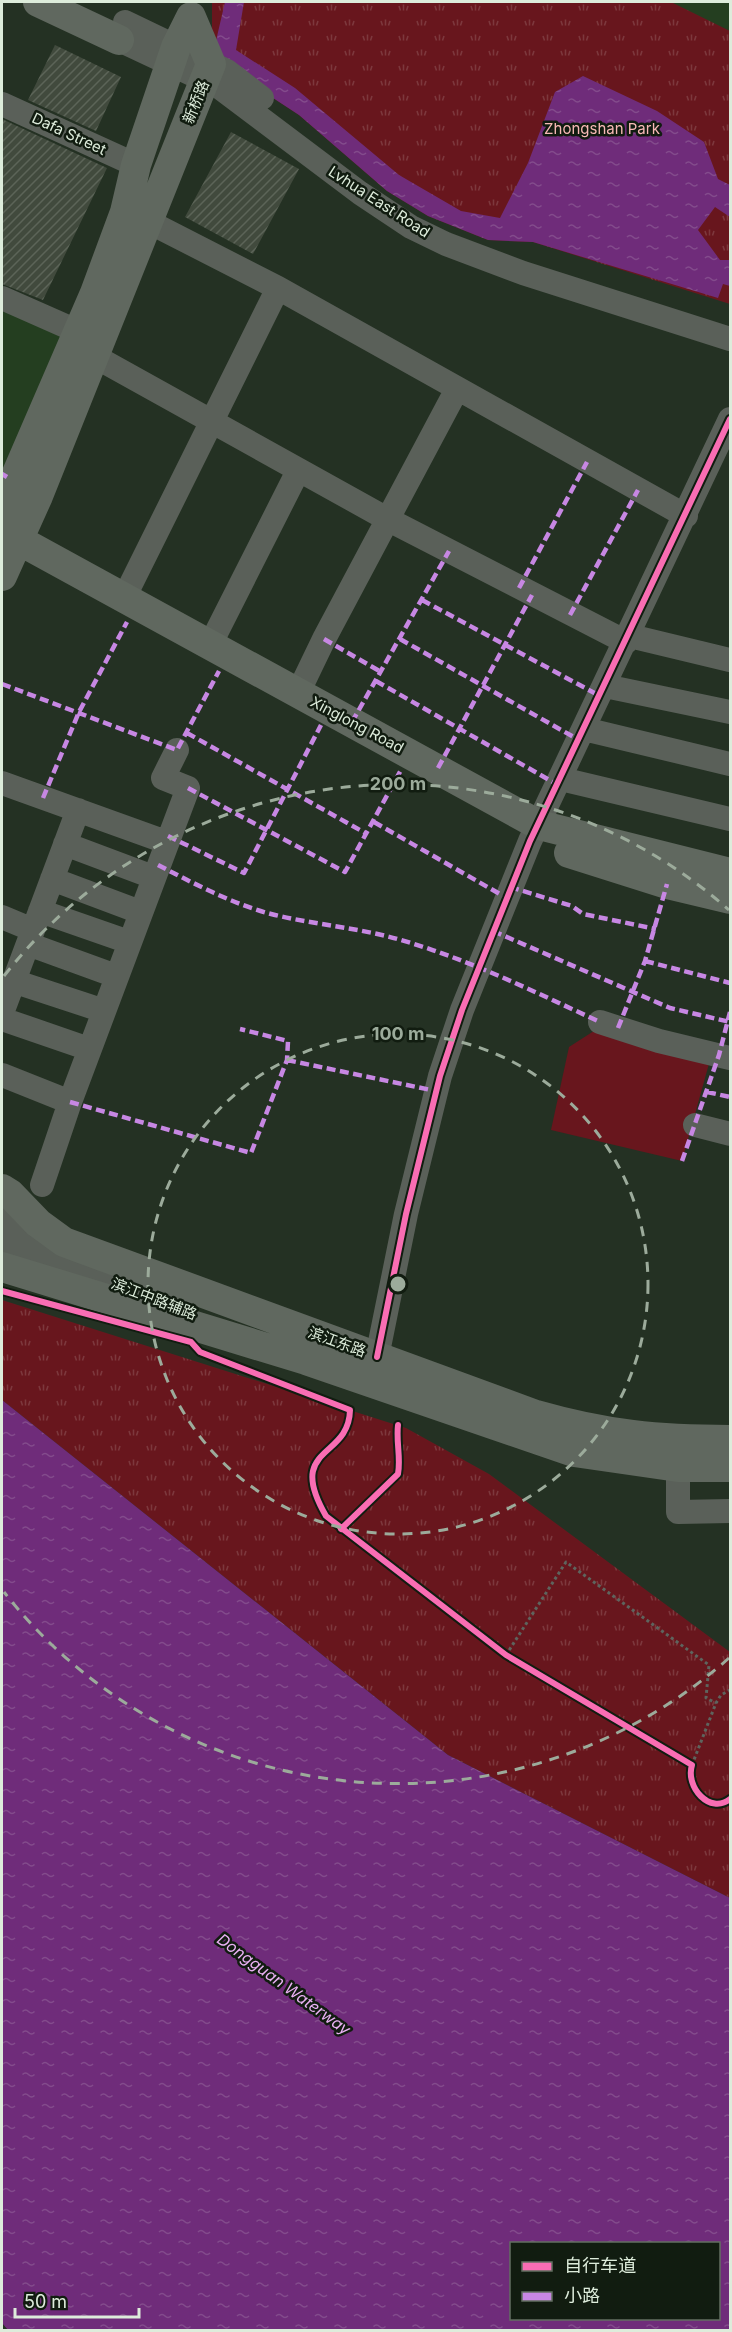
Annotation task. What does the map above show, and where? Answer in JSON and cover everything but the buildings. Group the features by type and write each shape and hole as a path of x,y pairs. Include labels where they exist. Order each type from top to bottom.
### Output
{"main road":[{"path":"38,2 122,31"},
{"path":"80,2 122,31"},
{"name":"新桥路","path":"6,552 87,344 136,165 173,55 194,9"},
{"name":"新桥路","path":"2,508 149,222 208,72 194,9"},
{"name":"Xinglong Road","path":"6,552 124,598 298,693 534,833 730,873"},
{"name":"Xinglong Road","path":"6,552 321,725 534,833 667,884 730,899"},
{"name":"滨江东路","path":"2,1189 64,1242 536,1415 582,1428 626,1436 730,1440"},
{"name":"滨江东路","path":"2,1267 306,1360 574,1452 678,1467 730,1467"}],"street":[{"name":"Lvhua East Road","path":"122,31 253,91 365,183 426,221 456,236 537,266 730,326"},
{"name":"Lvhua East Road","path":"208,72 244,104 360,193 411,227 446,244 523,273 730,339"},
{"name":"Dafa Street","path":"2,104 136,165"},
{"path":"149,222 278,288 686,516"},
{"path":"124,598 278,288"},
{"path":"2,298 87,344 298,471 389,520 628,639 730,660"},
{"path":"298,693 324,639 457,389"},
{"path":"377,1357 406,1214 440,1076 462,1010 534,833 628,639 730,419"},
{"path":"210,645 298,471"},
{"path":"605,686 730,712"},
{"path":"584,729 730,764"},
{"path":"42,1185 89,1049 188,788 163,778 177,750"},
{"path":"561,779 730,819"},
{"path":"2,783 166,842"},
{"path":"78,810 2,1012 89,1049"},
{"path":"65,844 153,877"},
{"path":"52,879 140,912"},
{"path":"2,916 33,928 116,976"},
{"path":"33,928 129,942"},
{"path":"13,981 104,1011"},
{"path":"600,1022 658,1041 730,1058"},
{"path":"2,1076 70,1102"},
{"path":"695,1125 730,1134"},
{"path":"2,1219 64,1242"},
{"name":"滨江中路辅路","path":"2,1242 189,1312 306,1360"},
{"path":"678,1467 678,1512 730,1511"}],"path":[{"path":"506,1655 566,1562 709,1665 706,1698 716,1703"},
{"path":"497,1648 516,1661"},
{"path":"682,1760 692,1768 716,1703 721,1695 730,1690"}],"shaded area":[{"path":"669,2 730,2 730,31 712,23"},
{"path":"2,299 63,332 2,474"}],"green space":[{"name":"Zhongshan Park","path":"212,2 671,2 730,31 730,304 533,242 488,240 428,216 387,191 299,115 212,58"},
{"path":"597,1029 710,1060 682,1161 551,1130 569,1047"},
{"path":"2,1300 406,1428 489,1474 730,1652 730,1898 448,1755 2,1400"}],"water":[{"path":"225,2 244,2 236,50 295,88 399,175 461,211 500,218 528,163 555,92 583,76 657,111 704,142 718,179 730,185 730,217 715,207 698,230 720,260 730,260 730,286 723,284 718,298 533,242 488,240 428,216 387,191 299,115 212,58"},
{"name":"Dongguan Waterway","path":"2,1400 448,1755 730,1898 730,2330 8,2330 2,2323"}],"marked path":[{"path":"519,588 587,462"},
{"path":"2,474 7,477"},
{"path":"570,615 638,490"},
{"path":"352,722 449,551"},
{"path":"438,768 532,595"},
{"path":"422,600 600,696"},
{"path":"43,798 79,712 127,622"},
{"path":"324,639 381,672"},
{"path":"400,639 579,740"},
{"path":"2,684 177,750 219,671"},
{"path":"376,681 558,785"},
{"path":"168,836 244,873 321,725"},
{"path":"187,733 367,834"},
{"path":"188,788 345,872 401,770"},
{"path":"374,822 505,897"},
{"path":"158,865 215,893 260,911 386,936 427,948 502,977 600,1022"},
{"path":"618,1028 645,961 667,884"},
{"path":"510,887 572,906 583,914 656,929"},
{"path":"493,931 670,1008 730,1022"},
{"path":"645,961 730,983"},
{"path":"682,1161 719,1055 730,1012"},
{"path":"70,1102 251,1153 287,1060 288,1041 240,1029"},
{"path":"287,1060 436,1091"},
{"path":"707,1092 730,1097"}],"cycle path":[{"path":"377,1357 406,1214 440,1076 462,1010 530,841 730,419"},
{"path":"2,1291 191,1342 200,1352 350,1410 347,1426 340,1438 315,1464 312,1477 315,1493 326,1516 506,1655 692,1765 692,1782 696,1790 707,1801 715,1804 730,1799"},
{"path":"341,1529 398,1474 398,1425"}]}
